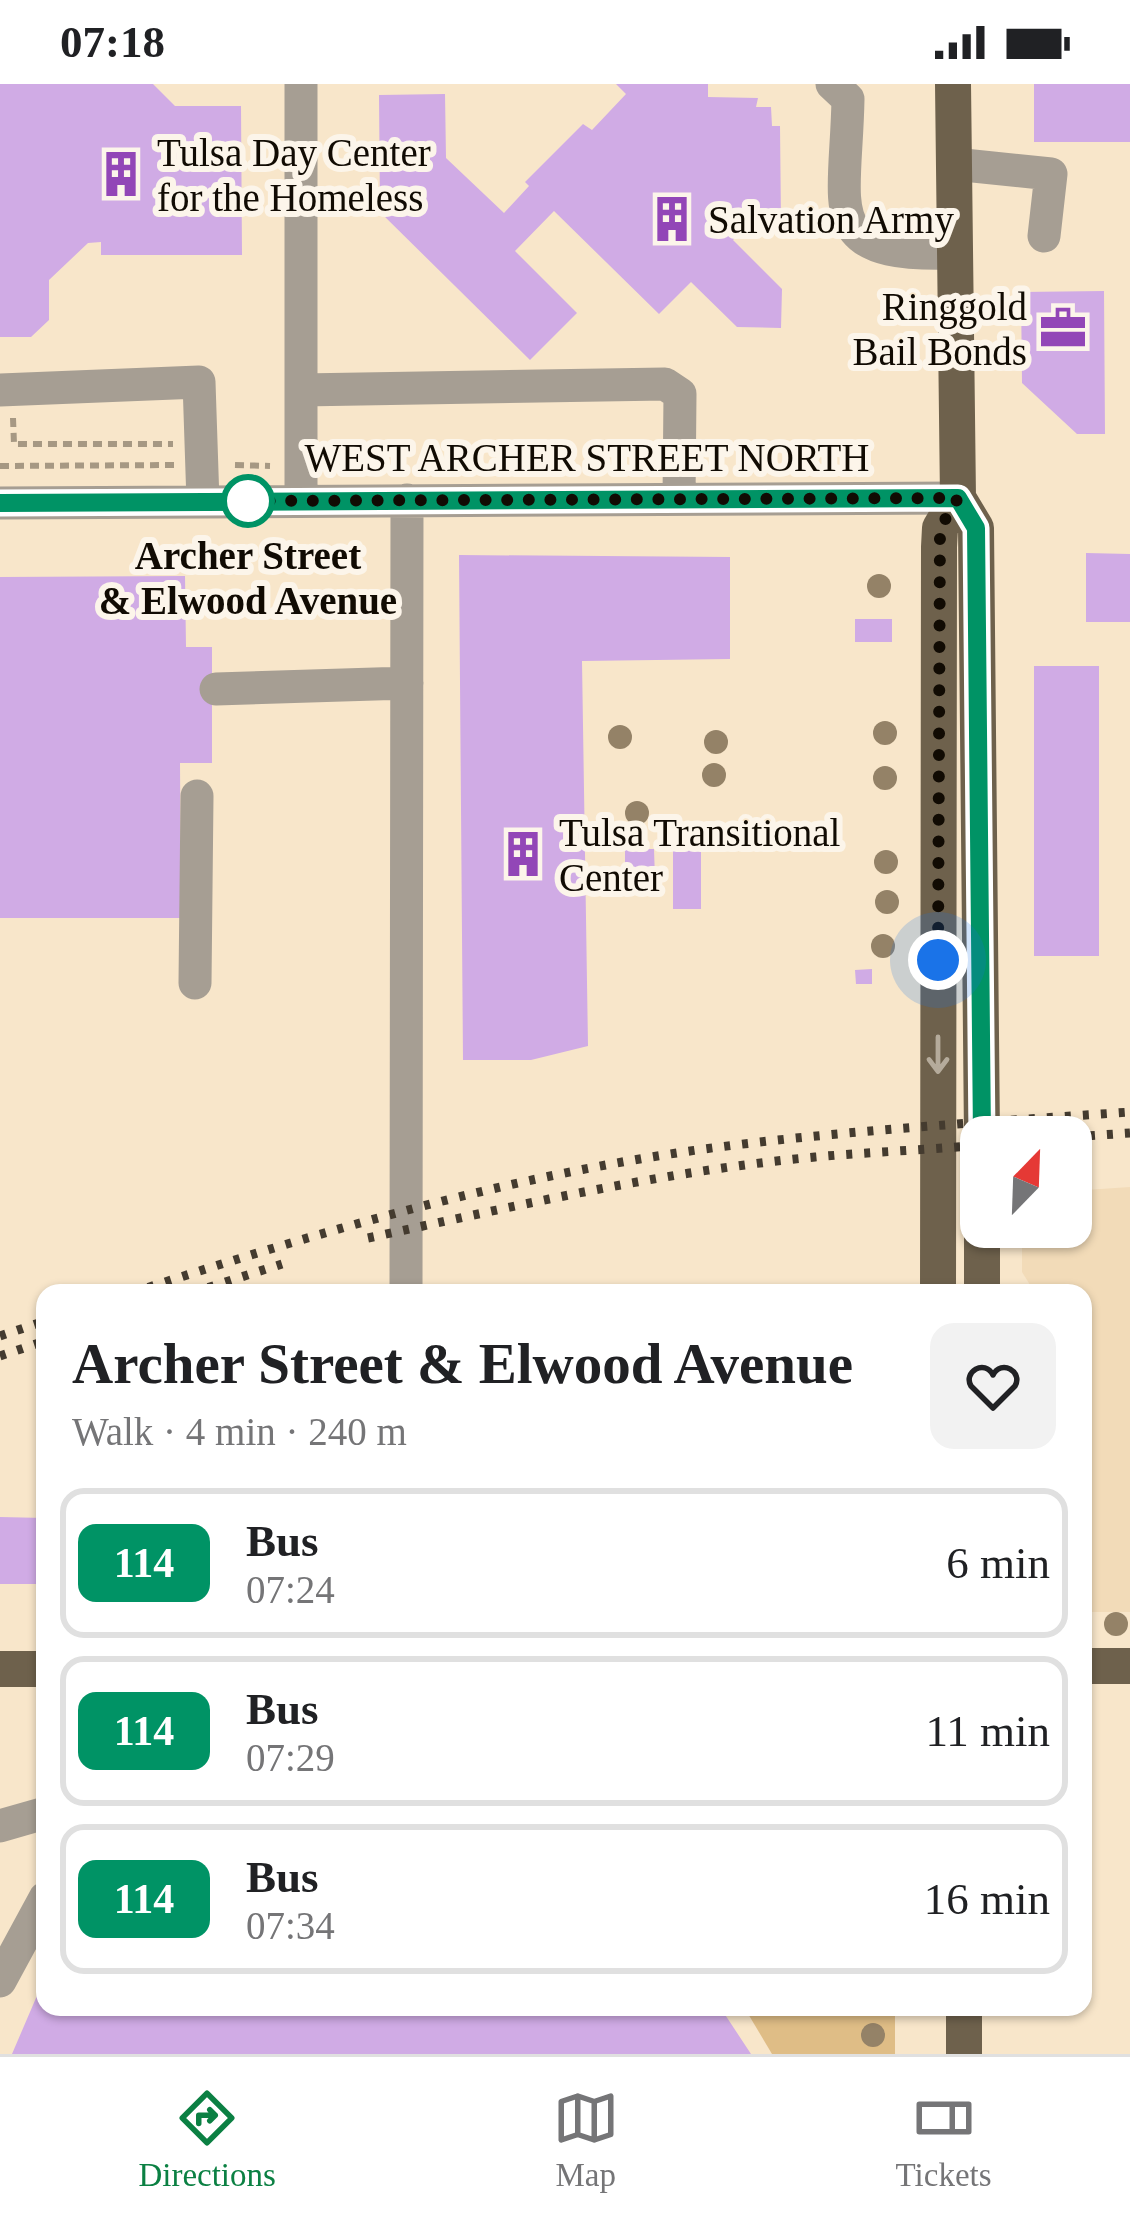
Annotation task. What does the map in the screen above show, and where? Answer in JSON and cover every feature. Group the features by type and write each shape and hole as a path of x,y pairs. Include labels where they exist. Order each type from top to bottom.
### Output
{"main road":[{"path":"953,84 958,498 976,528 982,1116"},
{"path":"938,1284 939,548 940,528 958,498"},
{"path":"982,1248 982,1284"},
{"path":"1092,1666 1130,1666"},
{"path":"0,1669 36,1669"},
{"path":"964,2016 964,2054"}],"street":[{"path":"301,84 301,501"},
{"path":"832,84 848,99 846,217 864,243 894,255 956,253"},
{"path":"954,164 1051,174 1044,236"},
{"path":"6,390 199,382 203,502"},
{"path":"301,390 665,383 680,394 680,499"},
{"name":"WEST ARCHER STREET NORTH","path":"0,503 958,498"},
{"path":"406,1284 407,500"},
{"path":"216,689 407,682"},
{"path":"195,983 197,796"},
{"path":"0,1826 36,1816"},
{"path":"0,1981 36,1915"}],"path":[{"path":"6,390 14,444 179,444"}],"shaded area":[{"path":"1130,1187 1130,1612 1092,1612 1092,1284 1030,1284 1022,1272 1022,1248 1092,1248 1092,1190"},
{"path":"749,2016 895,2016 895,2054 772,2054"}],"building":[{"name":"Tulsa Day Center for the Homeless","path":"0,84 153,84 175,106 241,106 242,255 101,255 101,242 88,243 49,280 49,320 31,337 0,337"},
{"name":"Salvation Army","path":"616,84 708,84 708,97 758,98 756,107 771,107 772,126 780,126 781,224 748,224 733,240 782,289 781,328 737,327 691,282 659,314 554,211 515,251 577,313 530,360 380,212 379,95 445,94 446,158 504,213 529,186 525,182 583,124 592,130 626,94"},
{"path":"1034,84 1130,84 1130,142 1034,142"},
{"path":"1104,291 1105,434 1077,434 1022,383 1021,292"},
{"path":"1086,553 1130,554 1130,622 1086,622"},
{"name":"Tulsa Transitional Center","path":"459,555 730,557 730,659 582,661 588,1046 531,1060 463,1060"},
{"path":"185,576 186,647 212,647 212,763 180,763 181,918 0,918 0,577"},
{"path":"855,619 892,619 892,642 855,642"},
{"path":"1034,666 1099,666 1099,956 1034,956"},
{"path":"673,848 701,849 701,909 673,909"},
{"path":"625,849 654,849 655,879 625,879"},
{"path":"872,969 872,984 856,984 855,970"},
{"path":"0,1517 36,1518 36,1584 0,1584"},
{"path":"36,1998 36,2016 726,2016 751,2054 12,2054"}],"railway":[{"path":"160,1284 415,1208 631,1160 810,1137 1130,1112"},
{"path":"1092,1136 1130,1133"},
{"path":"368,1238 702,1171 960,1147"},
{"path":"219,1284 282,1264"},
{"path":"0,1336 36,1324"},
{"path":"0,1356 36,1344"}],"bus line":[{"name":"114","path":"0,503 958,498 976,528 982,1116"}],"place":[{"name":"Tulsa Day Center for the Homeless","path":"121,174"},
{"name":"Salvation Army","path":"672,219"},
{"name":"Ringgold Bail Bonds","path":"1063,328"},
{"name":"Archer Street & Elwood Avenue","path":"248,501"},
{"name":"Tulsa Transitional Center","path":"523,854"}],"route":[{"path":"248,501 958,498 940,528 938,960"}]}
